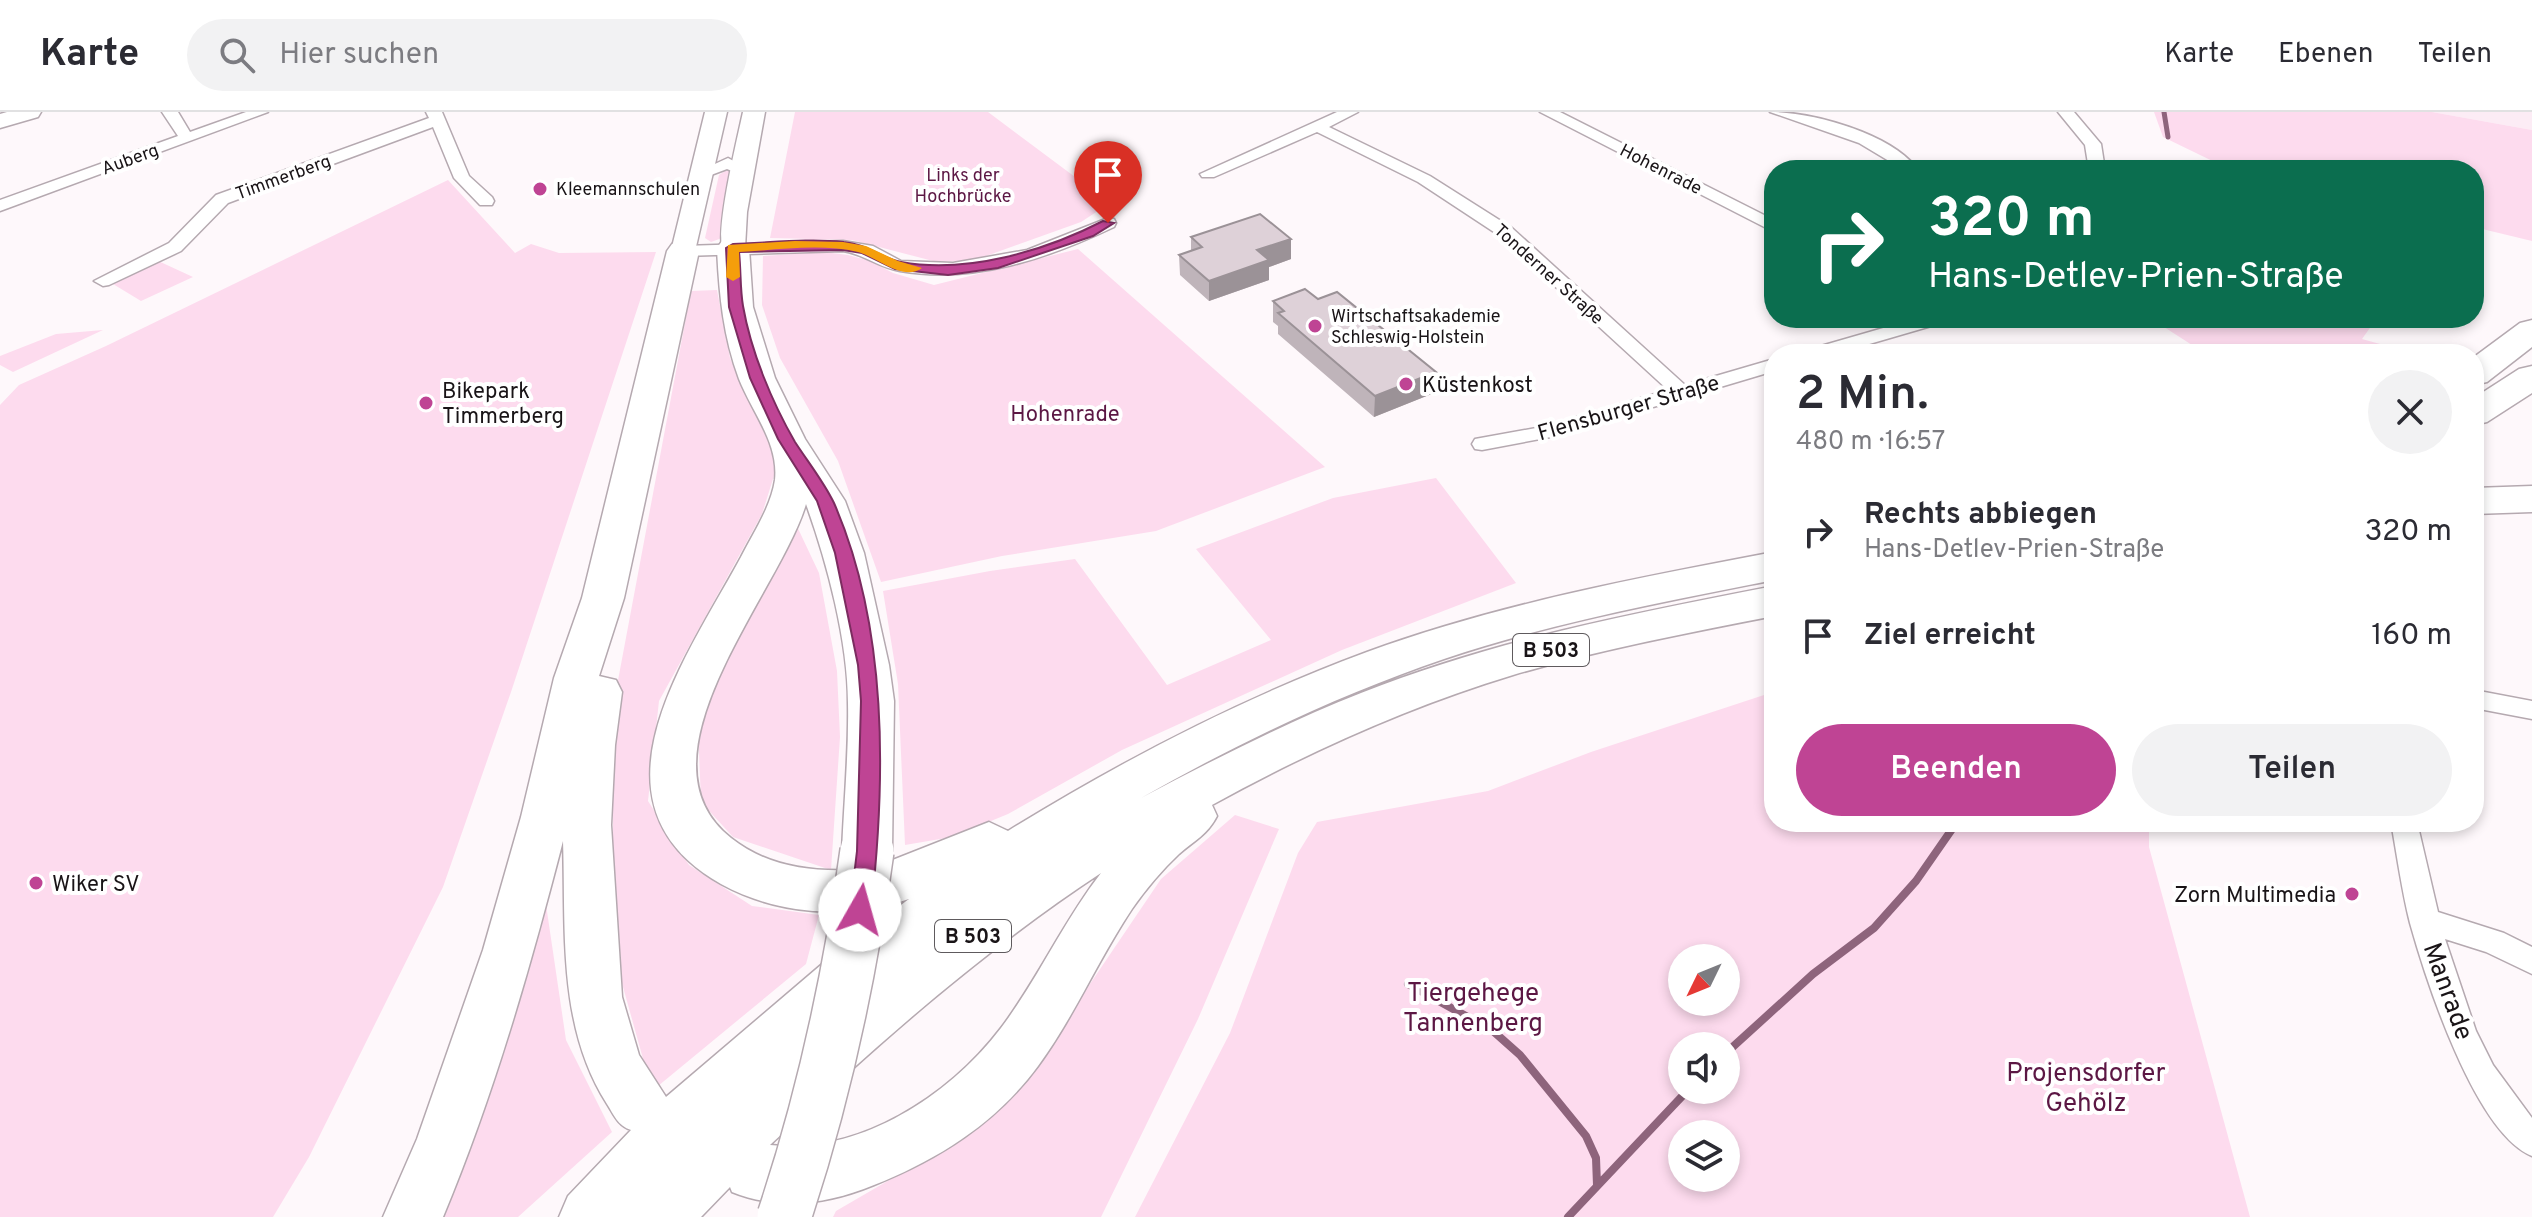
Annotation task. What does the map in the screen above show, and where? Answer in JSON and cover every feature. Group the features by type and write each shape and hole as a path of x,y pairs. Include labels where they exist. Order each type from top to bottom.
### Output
{"highway":[{"path":"733,248 736,307 757,378 792,450 825,501 844,553 867,665 871,701 867,851 857,939 824,1083 784,1217"},
{"path":"413,1217 445,1143 509,950 545,817 576,678 603,598 683,251"},
{"path":"2484,366 2532,330"},
{"path":"2484,408 2532,377"},
{"path":"792,450 794,480 783,515 688,697 678,725 673,777 681,815 692,833 715,855 745,874 802,890 851,892 935,870 1056,808 1116,789"},
{"path":"2484,501 2532,499"},
{"name":"B 503","path":"589,1217 688,1113 914,922 1005,859 1116,789 1201,741 1385,663 1487,631 1656,589 1764,568"},
{"path":"603,598 602,675 592,745 587,825 595,997 614,1066 642,1108"},
{"name":"B 503","path":"659,1217 738,1134 913,980 1031,892 1136,823 1224,773 1336,724 1499,663 1672,621 1764,603"},
{"name":"B 503","path":"753,1172 799,1176 850,1166 913,1140 982,1090 1020,1048 1124,876 1165,834 1336,724"}],"main road":[{"path":"0,121 30,112"},
{"path":"683,251 716,112"},
{"path":"733,248 735,212 754,112"}],"street":[{"path":"170,112 187,139"},
{"name":"Auberg","path":"0,206 260,112"},
{"path":"1208,174 1320,128 1350,112"},
{"path":"1778,112 1819,124 1901,160"},
{"path":"2066,112 2093,144 2095,160"},
{"name":"Hohenrade","path":"1555,113 1764,222"},
{"path":"436,116 462,178 486,201"},
{"name":"Timmerberg","path":"103,281 175,247 222,199 436,116"},
{"name":"Tonderner Straße","path":"1320,128 1424,179 1506,232 1681,392"},
{"path":"703,173 728,163 744,171"},
{"path":"683,251 843,246 866,250 895,265 948,271 993,265 1089,233 1108,223"},
{"path":"1848,344 1904,328"},
{"name":"Flensburger Straße","path":"1482,444 1549,432 1764,368"},
{"path":"2484,701 2532,710"},
{"name":"Manrade","path":"2406,832 2423,920 2470,1049 2505,1114 2532,1141"},
{"path":"2423,920 2494,942 2532,961"}],"shaded area":[{"path":"2432,112 2532,112 2532,130"}],"green space":[{"name":"Links der Hochbrücke","path":"795,112 988,112 1110,203 1081,222 975,260 937,262 852,240 770,238"},
{"path":"2154,112 2432,112 2532,130 2532,241 2484,229 2484,160 2210,160 2163,137"},
{"path":"732,171 722,238 711,242 705,238 719,175"},
{"path":"448,180 515,253 531,244 559,253 656,252 511,692 443,887 309,1157 273,1217 0,1217 0,405 19,385"},
{"name":"Hohenrade","path":"1078,249 1325,467 1156,531 1002,556 881,582 838,461 780,358 762,305 763,256 824,252 848,255 934,285"},
{"path":"154,259 193,277 141,301 113,284 119,275"},
{"path":"717,290 730,358 778,463 762,514 659,701 648,801 689,865 752,906 819,915 806,964 652,1091 613,951 613,707 691,291"},
{"path":"2166,328 2370,328 2362,339 2380,344 2190,344"},
{"path":"103,330 13,372 0,365 0,356 56,334"},
{"path":"1436,478 1516,583 1342,650 1122,750 1008,814 952,837 905,845 898,684 883,591 1075,559 1167,685 1271,640 1196,549 1333,498"},
{"path":"794,520 819,573 837,671 840,737 831,870 733,837 701,802 698,726 713,686"},
{"name":"Tiergehege Tannenberg","path":"1764,695 1764,832 2149,832 2149,847 2250,1217 1135,1217 1230,1033 1298,853 1317,822 1488,791 1591,752"},
{"path":"1235,815 1279,829 1198,1019 1101,1217 833,1217 836,1211 953,1143 1027,1077 1161,879"},
{"path":"544,891 566,1040 612,1132 518,1217 439,1217"}],"building":[{"path":"1260,214 1291,239 1257,250 1269,260 1209,281 1179,255 1202,247 1191,237"},
{"path":"1305,289 1318,299 1337,292 1436,372 1375,396 1278,313 1284,311 1273,301"}],"waterway":[{"path":"2164,112 2168,137"},
{"path":"1740,1040 1813,974 1874,928 1916,881 1950,832"},
{"path":"1408,984 1493,1031 1520,1055 1586,1136 1596,1158 1597,1185"},
{"path":"1568,1217 1675,1104"}],"slow traffic":[{"path":"733,277 733,248 843,246 866,250 895,265 915,268"}],"place":[{"name":"Kleemannschulen","path":"540,189"},
{"name":"Wirtschaftsakademie Schleswig-Holstein","path":"1315,326"},
{"name":"Küstenkost","path":"1406,384"},
{"name":"Bikepark Timmerberg","path":"426,403"},
{"name":"Wiker SV","path":"36,883"},
{"name":"Zorn Multimedia","path":"2352,894"}],"route":[{"path":"860,910 867,851 871,701 867,665 844,553 825,501 786,439 757,378 736,307 733,248 843,246 866,250 895,265 948,271 993,265 1089,233 1108,223"}],"park label":[{"name":"Projensdorfer Gehölz","path":"2086,1087"}]}
